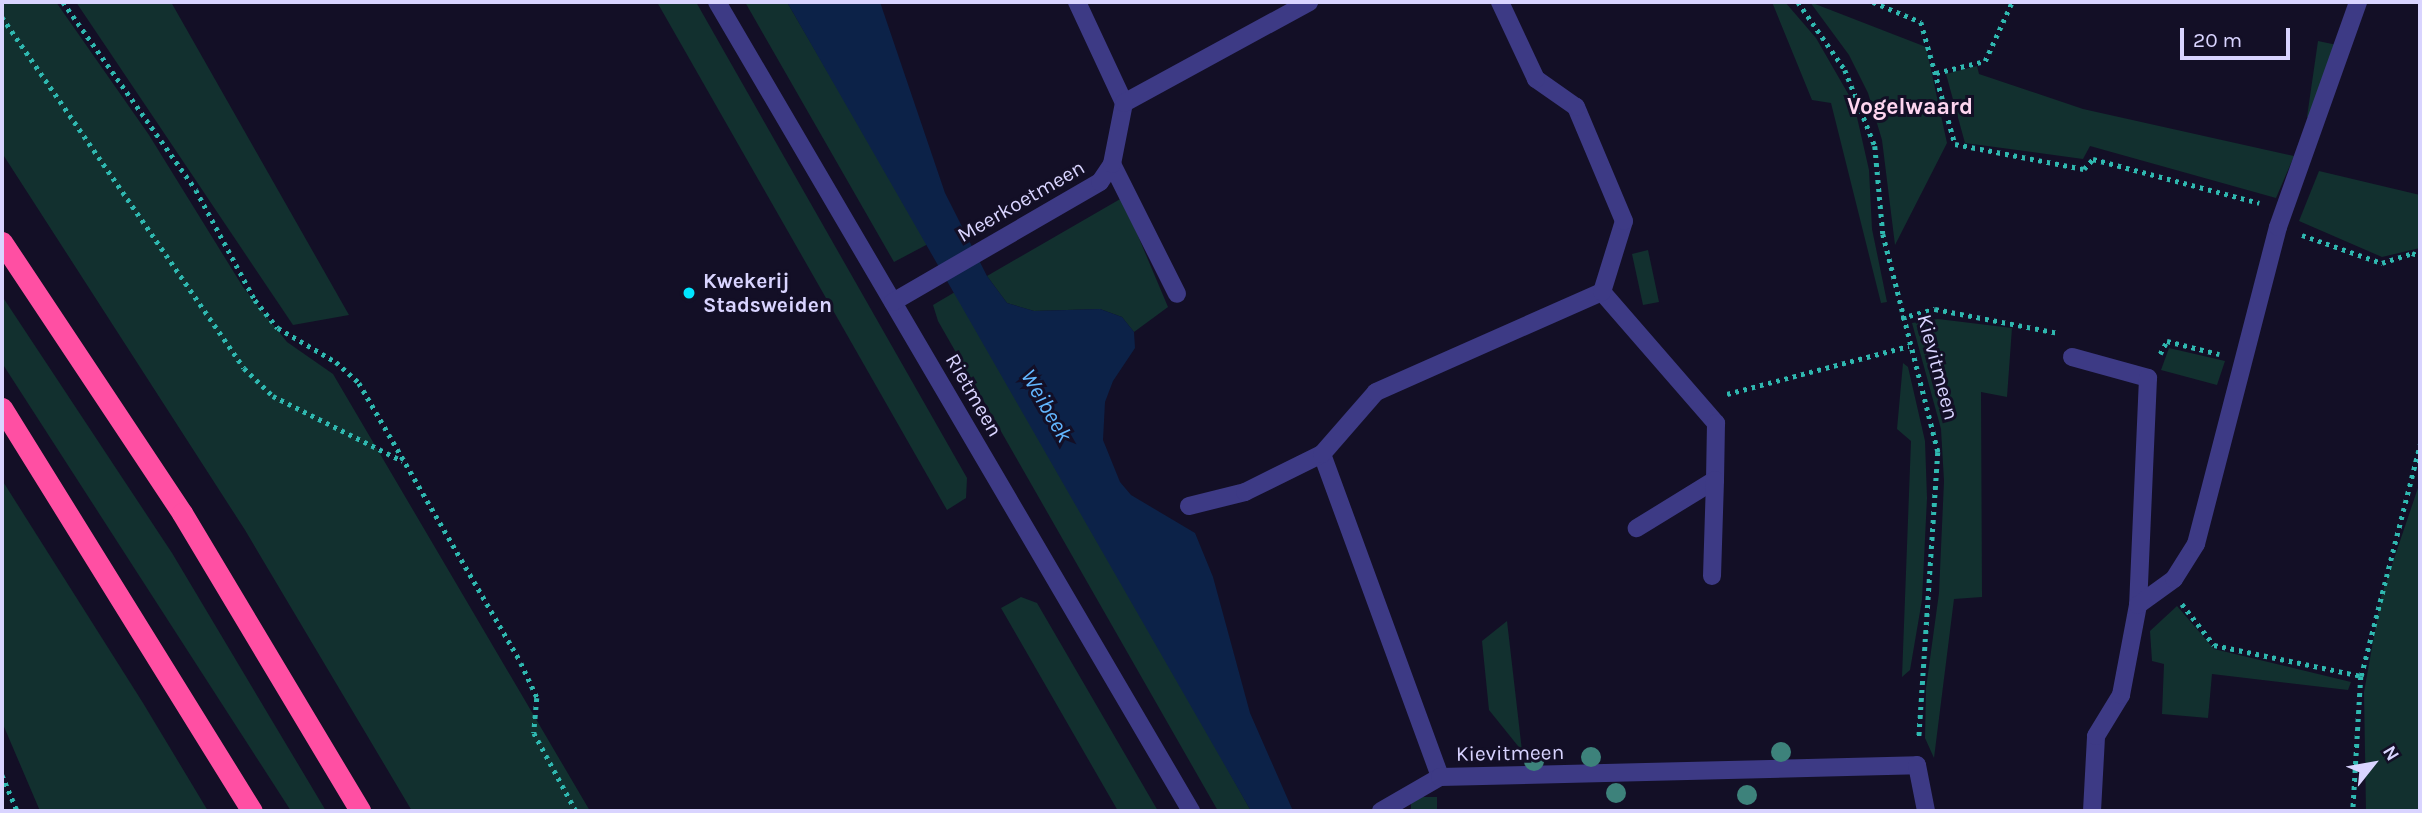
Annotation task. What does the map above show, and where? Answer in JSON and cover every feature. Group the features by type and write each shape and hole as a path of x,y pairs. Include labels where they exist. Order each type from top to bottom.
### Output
{"highway":[{"path":"2,242 182,513 360,811"},
{"path":"2,408 252,811"}],"street":[{"name":"Rietmeen","path":"717,2 1191,811"},
{"path":"1077,2 1124,103 1309,2"},
{"path":"1189,506 1245,492 1322,454 1376,392 1602,292 1625,221 1576,107 1536,79 1500,2"},
{"path":"2138,605 2167,584 2196,544 2278,227 2358,2"},
{"name":"Meerkoetmeen","path":"893,302 1100,182 1112,164 1124,103"},
{"path":"1112,164 1177,294"},
{"path":"1602,292 1716,423 1712,576"},
{"path":"2071,357 2148,378 2138,605 2121,695 2096,736 2092,811"},
{"name":"Kievitmeen","path":"1322,454 1440,777"},
{"path":"1637,528 1715,480"},
{"path":"1917,765 1926,811"},
{"name":"Kievitmeen","path":"1381,811 1440,777 1917,765"}],"path":[{"path":"63,2 196,190 255,300 278,328 336,362 359,383 521,663 537,698 534,733 576,811"},
{"name":"Kievitmeen","path":"1798,2 1845,70 1875,146 1883,234 1901,318 1938,452 1917,765"},
{"path":"1873,2 1922,22 1955,144 2084,169 2093,159 2272,206 2278,227 2382,263 2412,253 2420,256"},
{"path":"1936,73 1985,61 2012,2"},
{"path":"2,17 244,368 273,396 405,462"},
{"path":"1901,318 1935,310 2059,333 2071,357"},
{"path":"2148,378 2167,341 2243,361"},
{"path":"1698,401 1909,346"},
{"path":"2353,811 2361,676 2420,444"},
{"path":"2167,584 2214,645 2361,676"},
{"path":"2,775 17,811"}],"green space":[{"path":"2,2 56,2 149,135 243,287 287,342 333,374 590,811 412,811 245,530 2,153"},
{"path":"76,2 171,2 349,315 293,325"},
{"path":"657,2 696,2 967,478 966,498 947,510"},
{"path":"745,2 787,2 928,244 894,262"},
{"path":"1772,2 1785,2 1816,38 1854,104 1869,170 1872,229 1887,302 1881,303 1831,103 1812,100"},
{"path":"1810,2 1926,47 1947,143 1895,245 1882,140 1868,93 1849,55"},
{"path":"2318,41 2337,45 2316,116 2307,117"},
{"path":"1977,66 1979,74 2083,109 2294,156 2276,198 2090,146 2083,159 1965,143 1946,74"},
{"path":"2319,171 2420,195 2420,248 2382,257 2299,221"},
{"path":"1122,198 1168,307 1134,332 1122,317 1100,309 1034,311 1007,303 987,276"},
{"path":"1648,250 1659,302 1643,305 1632,254"},
{"path":"955,292 1119,574 1251,811 1218,811 938,321 933,305"},
{"path":"2,296 172,553 326,811 291,811 2,363"},
{"path":"1938,319 2012,328 2007,397 1981,392 1982,597 1954,599 1934,758 1925,738 1926,688 1939,593 1944,481 1941,429 1912,323"},
{"path":"2169,348 2225,361 2217,385 2161,370"},
{"path":"1903,363 1908,367 1925,441 1927,498 1922,600 1910,670 1902,677 1911,441 1897,429"},
{"path":"2,480 208,811 40,811 2,722"},
{"path":"2420,482 2420,811 2366,811 2364,692 2381,597"},
{"path":"1021,597 1037,603 1158,811 1118,811 1001,608"},
{"path":"2177,606 2214,649 2351,682 2348,690 2212,674 2208,718 2162,714 2164,664 2152,661 2150,631"},
{"path":"1507,621 1522,751 1489,710 1482,641"},
{"path":"1411,797 1437,797 1437,811 1411,811"}],"water":[{"name":"Weibeek","path":"787,2 880,2 945,193 987,276 1007,303 1034,311 1100,309 1122,317 1134,332 1135,348 1113,381 1105,402 1103,440 1120,482 1131,495 1195,533 1213,577 1250,713 1293,811 1251,811"}],"place":[{"name":"Kwekerij Stadsweiden","path":"689,293"}],"district":[{"name":"Vogelwaard","path":"1910,107"}]}
